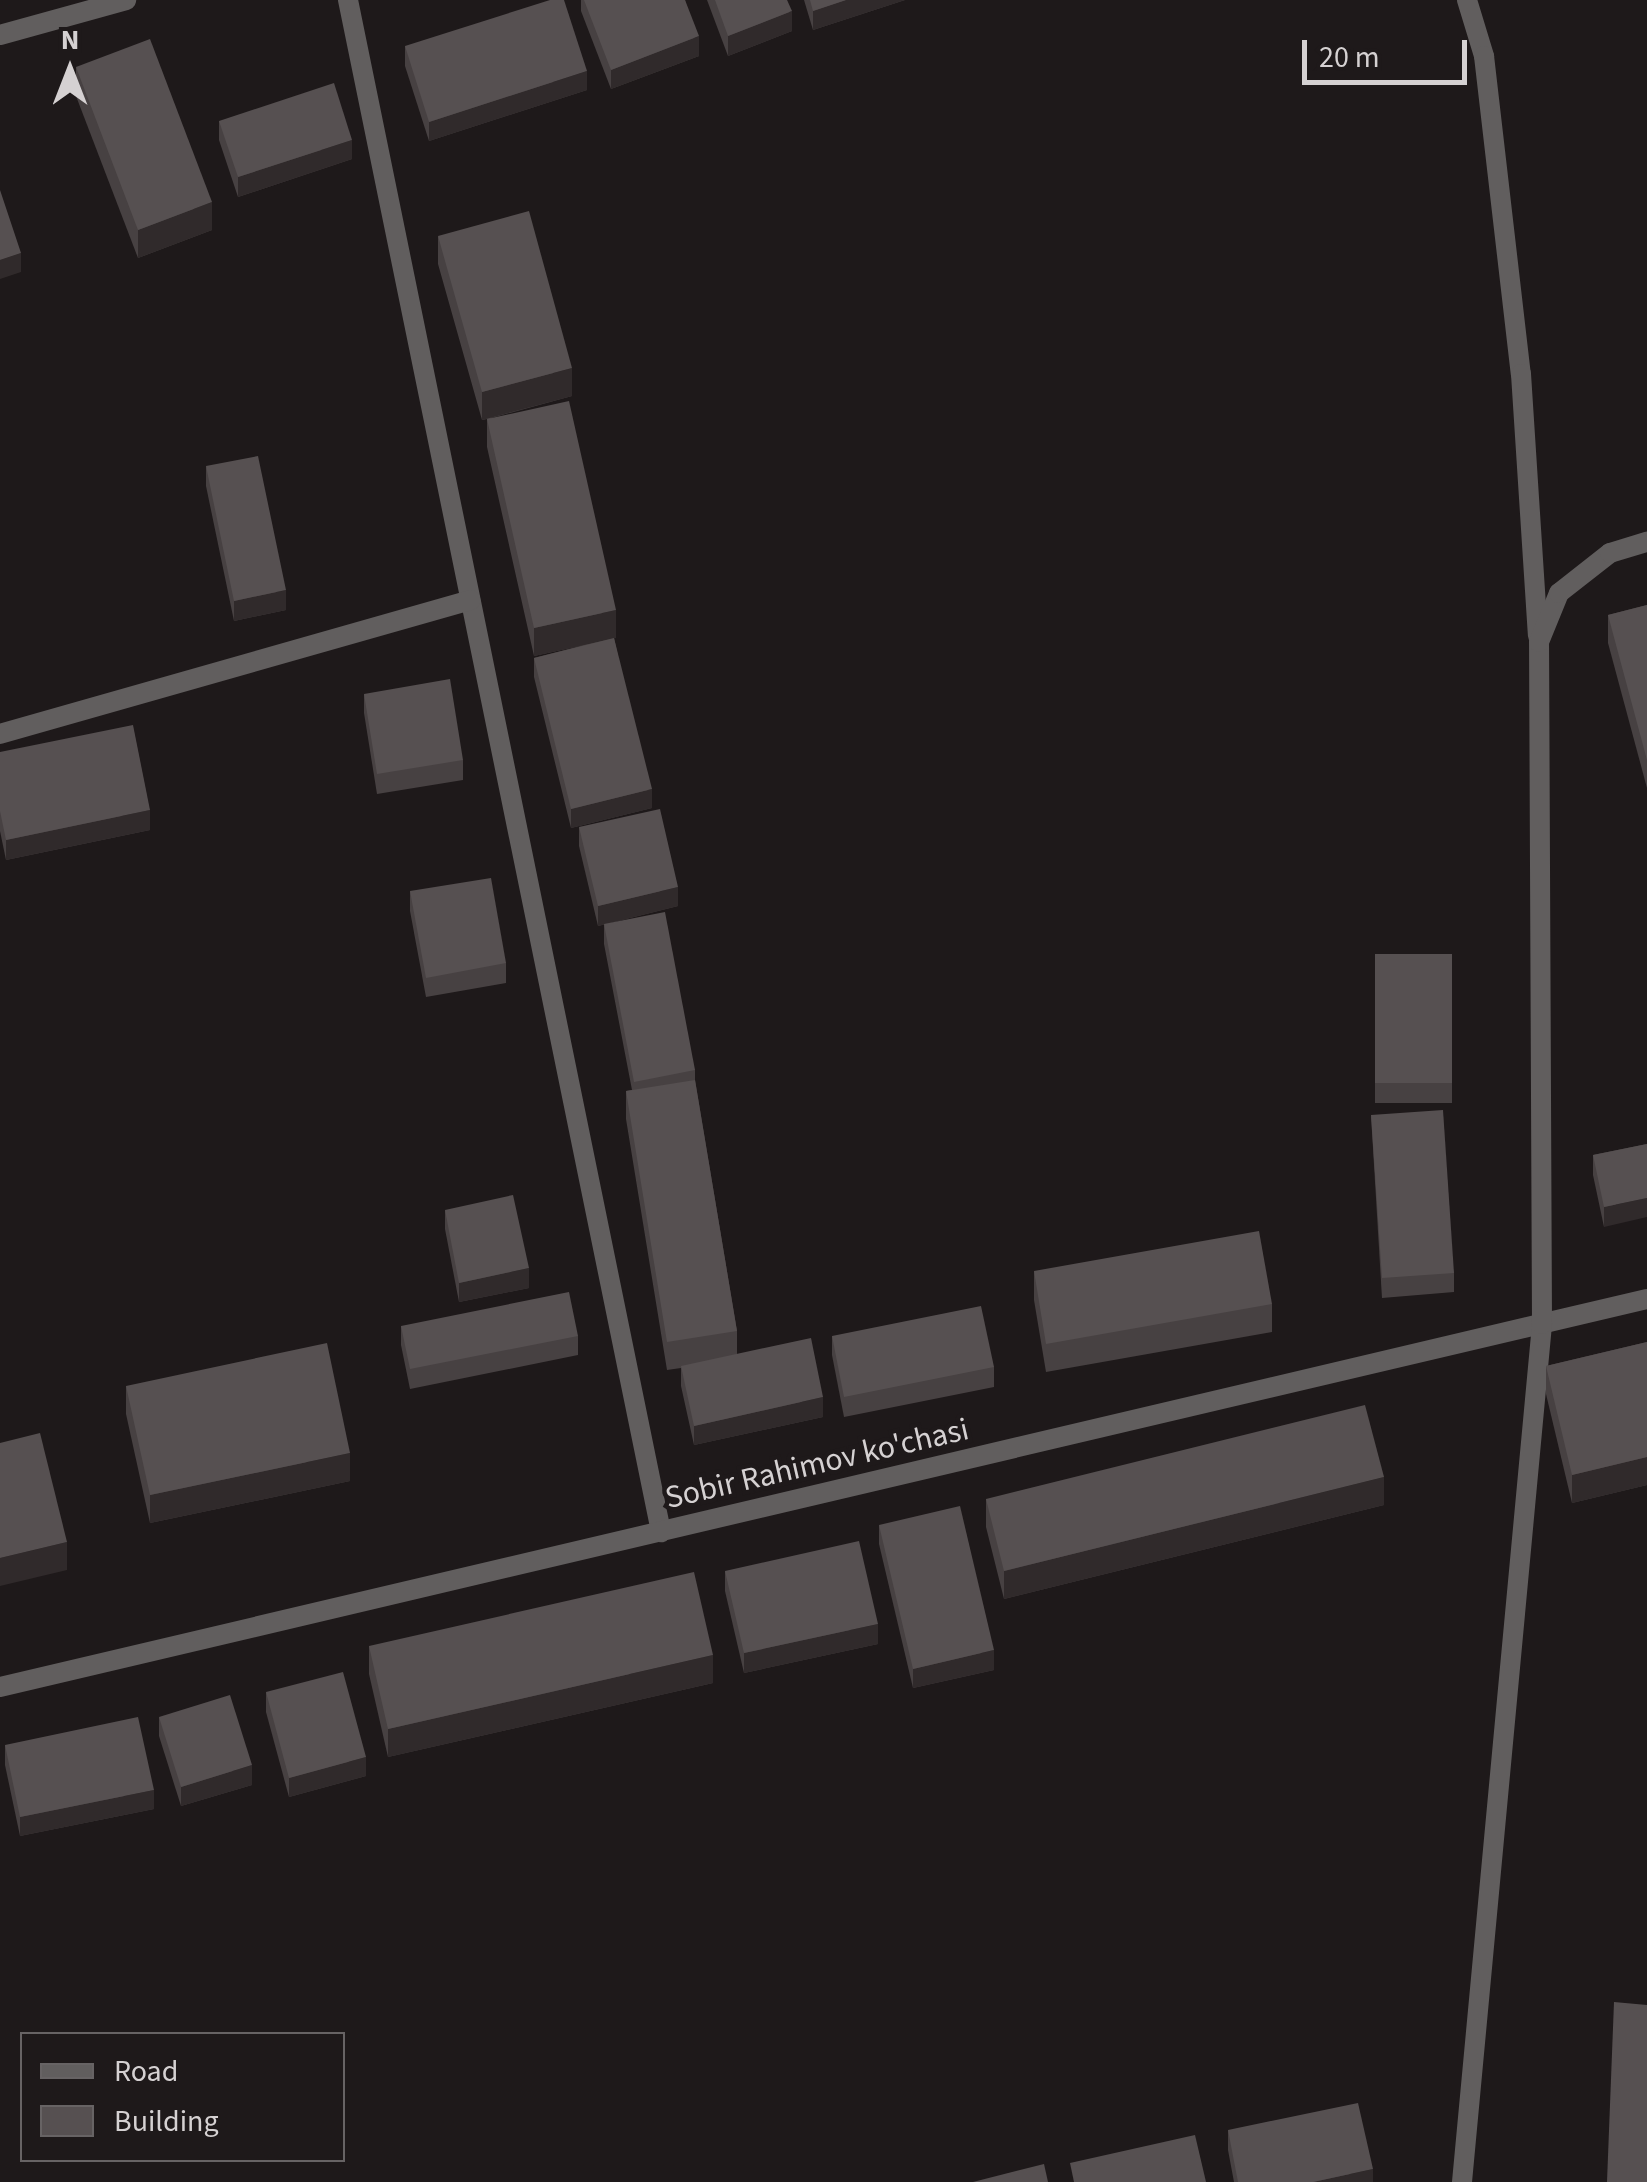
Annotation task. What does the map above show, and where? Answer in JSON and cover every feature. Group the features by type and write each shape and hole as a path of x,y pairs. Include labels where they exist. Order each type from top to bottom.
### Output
{"street":[{"path":"0,35 126,0"},
{"path":"348,0 661,1532"},
{"path":"1462,2182 1542,1324 1539,642 1522,374 1484,56 1468,0"},
{"path":"1539,642 1558,593 1610,553 1647,542"},
{"path":"0,734 470,600"},
{"name":"Sobir Rahimov ko'chasi","path":"0,1687 1647,1299"}],"building":[{"path":"550,0 564,0 587,71 429,122 405,46"},
{"path":"584,0 685,0 699,36 611,70"},
{"path":"715,0 787,0 792,11 728,36"},
{"path":"810,0 846,0 813,11"},
{"path":"150,39 212,202 138,230 76,67"},
{"path":"334,83 352,140 238,177 219,121"},
{"path":"0,190 21,253 0,260"},
{"path":"529,211 572,368 482,392 438,236"},
{"path":"569,401 616,610 534,628 487,419"},
{"path":"258,456 286,590 234,601 206,466"},
{"path":"1647,605 1647,760 1608,615"},
{"path":"614,638 652,789 571,809 534,658"},
{"path":"450,679 463,760 377,774 364,694"},
{"path":"133,725 150,810 6,840 0,811 0,752"},
{"path":"660,809 678,887 598,906 579,827"},
{"path":"491,878 506,963 426,978 410,891"},
{"path":"665,912 695,1070 634,1082 604,924"},
{"path":"1375,954 1452,954 1452,1083 1375,1083"},
{"path":"695,1080 737,1331 667,1342 626,1091"},
{"path":"1443,1110 1454,1273 1382,1278 1371,1115"},
{"path":"1647,1144 1647,1198 1604,1207 1593,1155"},
{"path":"513,1195 529,1268 459,1283 445,1210"},
{"path":"1259,1231 1272,1304 1046,1344 1034,1271"},
{"path":"569,1292 578,1336 410,1369 401,1326"},
{"path":"981,1306 994,1367 844,1397 832,1336"},
{"path":"811,1338 823,1397 694,1426 681,1366"},
{"path":"1647,1342 1647,1457 1572,1475 1546,1366"},
{"path":"327,1343 350,1453 150,1495 126,1386"},
{"path":"1365,1405 1384,1477 1004,1571 986,1499"},
{"path":"40,1433 67,1542 0,1558 0,1443"},
{"path":"960,1506 994,1650 913,1669 879,1525"},
{"path":"859,1541 878,1624 744,1653 725,1571"},
{"path":"694,1572 713,1655 388,1729 369,1646"},
{"path":"343,1672 366,1757 289,1778 266,1692"},
{"path":"230,1695 252,1765 181,1787 159,1717"},
{"path":"138,1717 154,1790 20,1817 5,1745"},
{"path":"1614,2002 1647,2005 1647,2182 1607,2182"},
{"path":"1358,2103 1373,2169 1313,2182 1238,2182 1228,2130"},
{"path":"1195,2135 1206,2182 1074,2182 1070,2163"},
{"path":"1044,2164 1048,2182 973,2182"}]}
